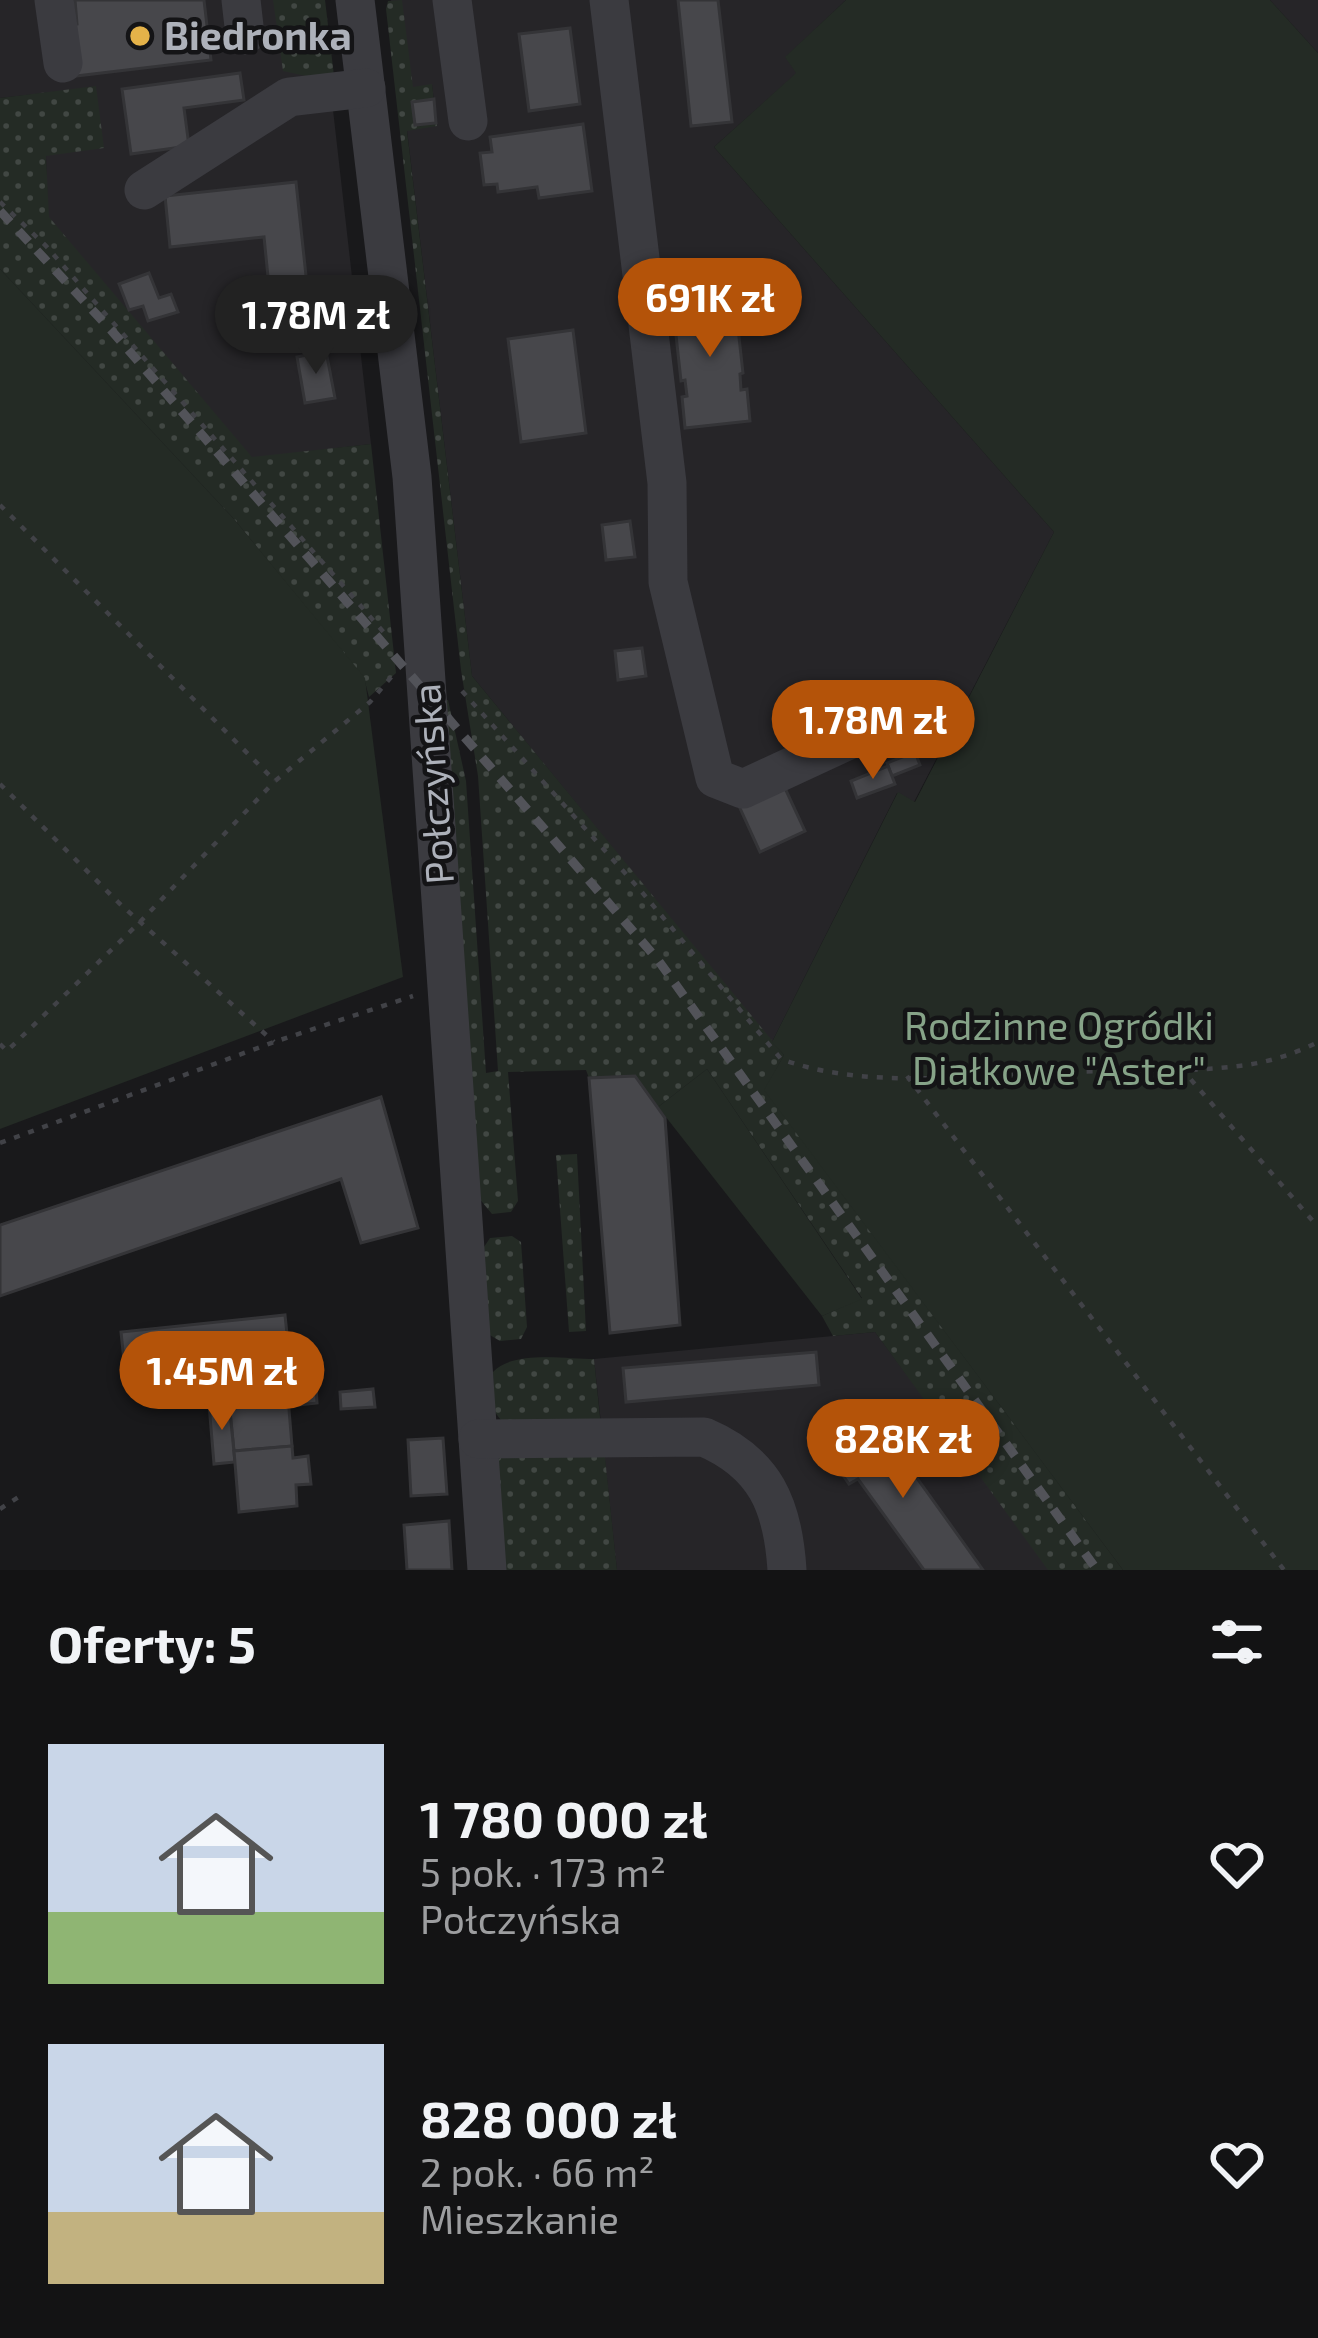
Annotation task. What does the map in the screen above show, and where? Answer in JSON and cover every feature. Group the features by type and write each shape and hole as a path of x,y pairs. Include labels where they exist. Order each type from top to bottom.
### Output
{"street":[{"path":"54,0 63,63"},
{"name":"Połczyńska","path":"355,0 413,494 487,1570"},
{"path":"452,0 468,122"},
{"path":"609,0 667,483 668,581 715,778 742,789 908,712"},
{"path":"144,190 289,97 366,88"},
{"path":"478,1438 704,1437 735,1450 759,1473 775,1503 787,1570"}],"path":[{"path":"0,202 46,246 402,649"},
{"path":"0,506 275,781"},
{"path":"0,1044 7,1051 275,781 370,702 403,663"},
{"path":"452,684 471,698 641,891 781,1059 814,1071 907,1076 1180,1069 1242,1066 1300,1052 1318,1042"},
{"path":"0,784 140,922 274,1042"},
{"path":"0,1143 274,1042 426,992"},
{"path":"1180,1069 1318,1227"},
{"path":"907,1076 1284,1570"},
{"path":"0,1509 23,1495"}],"shaded area":[{"path":"0,0 299,0 327,57 371,444 252,458 48,217 46,156 96,87 0,98"},
{"path":"391,0 846,0 786,57 797,73 714,147 1054,532 914,802 897,793 772,1042 472,676 407,130 437,125 432,85 402,89"},
{"path":"1270,0 1318,0 1318,53"},
{"path":"875,1332 1051,1570 617,1570 594,1359"}],"green space":[{"path":"273,0 325,0 334,76 315,78 283,71"},
{"path":"402,0 413,87 432,84 437,126 407,131 472,676 784,1055 765,1090 1123,1570 1048,1570 875,1332 833,1336 822,1316 862,1298 707,1069 658,1107 635,1076 589,1078 586,1070 508,1072 518,1201 511,1212 492,1214 478,1197 444,700 448,700 466,781 486,1073 498,1071 478,776 461,670 386,9 388,1"},
{"name":"Rodzinne Ogródki Diałkowe \"Aster\"","path":"846,0 1270,0 1318,53 1318,1570 1123,1570 764,1090 784,1055 772,1042 898,792 915,802 1054,532 714,147 796,73 785,57"},
{"path":"96,86 104,148 46,156 49,217 252,457 371,444 396,673 369,697 364,678 234,519 0,269 0,98"},
{"path":"0,269 234,519 365,678 403,977 0,1129"},
{"path":"707,1069 862,1299 822,1316 658,1107"},
{"path":"577,1154 586,1331 569,1332 556,1155"},
{"path":"512,1236 521,1242 527,1327 521,1339 500,1341 488,1334 482,1250 490,1238"},
{"path":"540,1357 594,1359 601,1427 504,1424 494,1411 493,1372 502,1365"},
{"path":"604,1448 617,1570 504,1570 497,1464 503,1450"}],"building":[{"name":"Biedronka","path":"75,0 204,0 211,60 76,76 70,25 77,24"},
{"path":"678,0 718,0 732,122 691,126"},
{"path":"570,28 580,104 529,111 519,34"},
{"path":"240,73 244,100 184,108 189,146 131,154 122,89"},
{"path":"434,99 436,123 415,125 412,102"},
{"path":"583,124 592,191 539,198 537,187 498,192 497,184 484,185 480,153 492,152 490,137"},
{"path":"296,182 310,313 272,317 264,237 170,247 165,196"},
{"path":"149,273 159,298 171,294 178,312 148,321 143,306 129,310 119,284"},
{"path":"734,292 741,390 747,389 750,421 685,428 682,397 687,396 685,380 681,381 672,299"},
{"path":"573,330 586,433 521,442 508,339"},
{"path":"326,351 335,398 305,403 297,357"},
{"path":"630,521 635,557 606,560 602,525"},
{"path":"642,648 646,676 618,680 615,651"},
{"path":"915,752 920,765 892,776 887,763"},
{"path":"888,766 895,784 857,798 851,781"},
{"path":"784,786 805,831 760,852 739,806"},
{"path":"635,1076 665,1118 680,1325 610,1333 589,1078"},
{"path":"381,1097 418,1228 361,1243 341,1179 0,1296 0,1225"},
{"path":"285,1315 289,1353 125,1370 121,1332"},
{"path":"816,1352 819,1385 626,1402 623,1368"},
{"path":"316,1386 317,1403 289,1406 287,1388"},
{"path":"373,1389 375,1407 341,1409 340,1392"},
{"path":"288,1397 292,1446 234,1451 229,1402"},
{"path":"229,1402 235,1462 214,1464 209,1404"},
{"path":"876,1421 983,1570 924,1570 858,1479 849,1484 829,1455"},
{"path":"443,1438 447,1494 411,1496 408,1440"},
{"path":"292,1446 293,1458 308,1456 311,1484 296,1485 297,1506 239,1512 234,1451"},
{"path":"449,1521 452,1570 407,1570 404,1525"}],"railway":[{"path":"0,211 111,330 658,960 1097,1570"}],"place":[{"name":"Biedronka","path":"140,36"}]}
